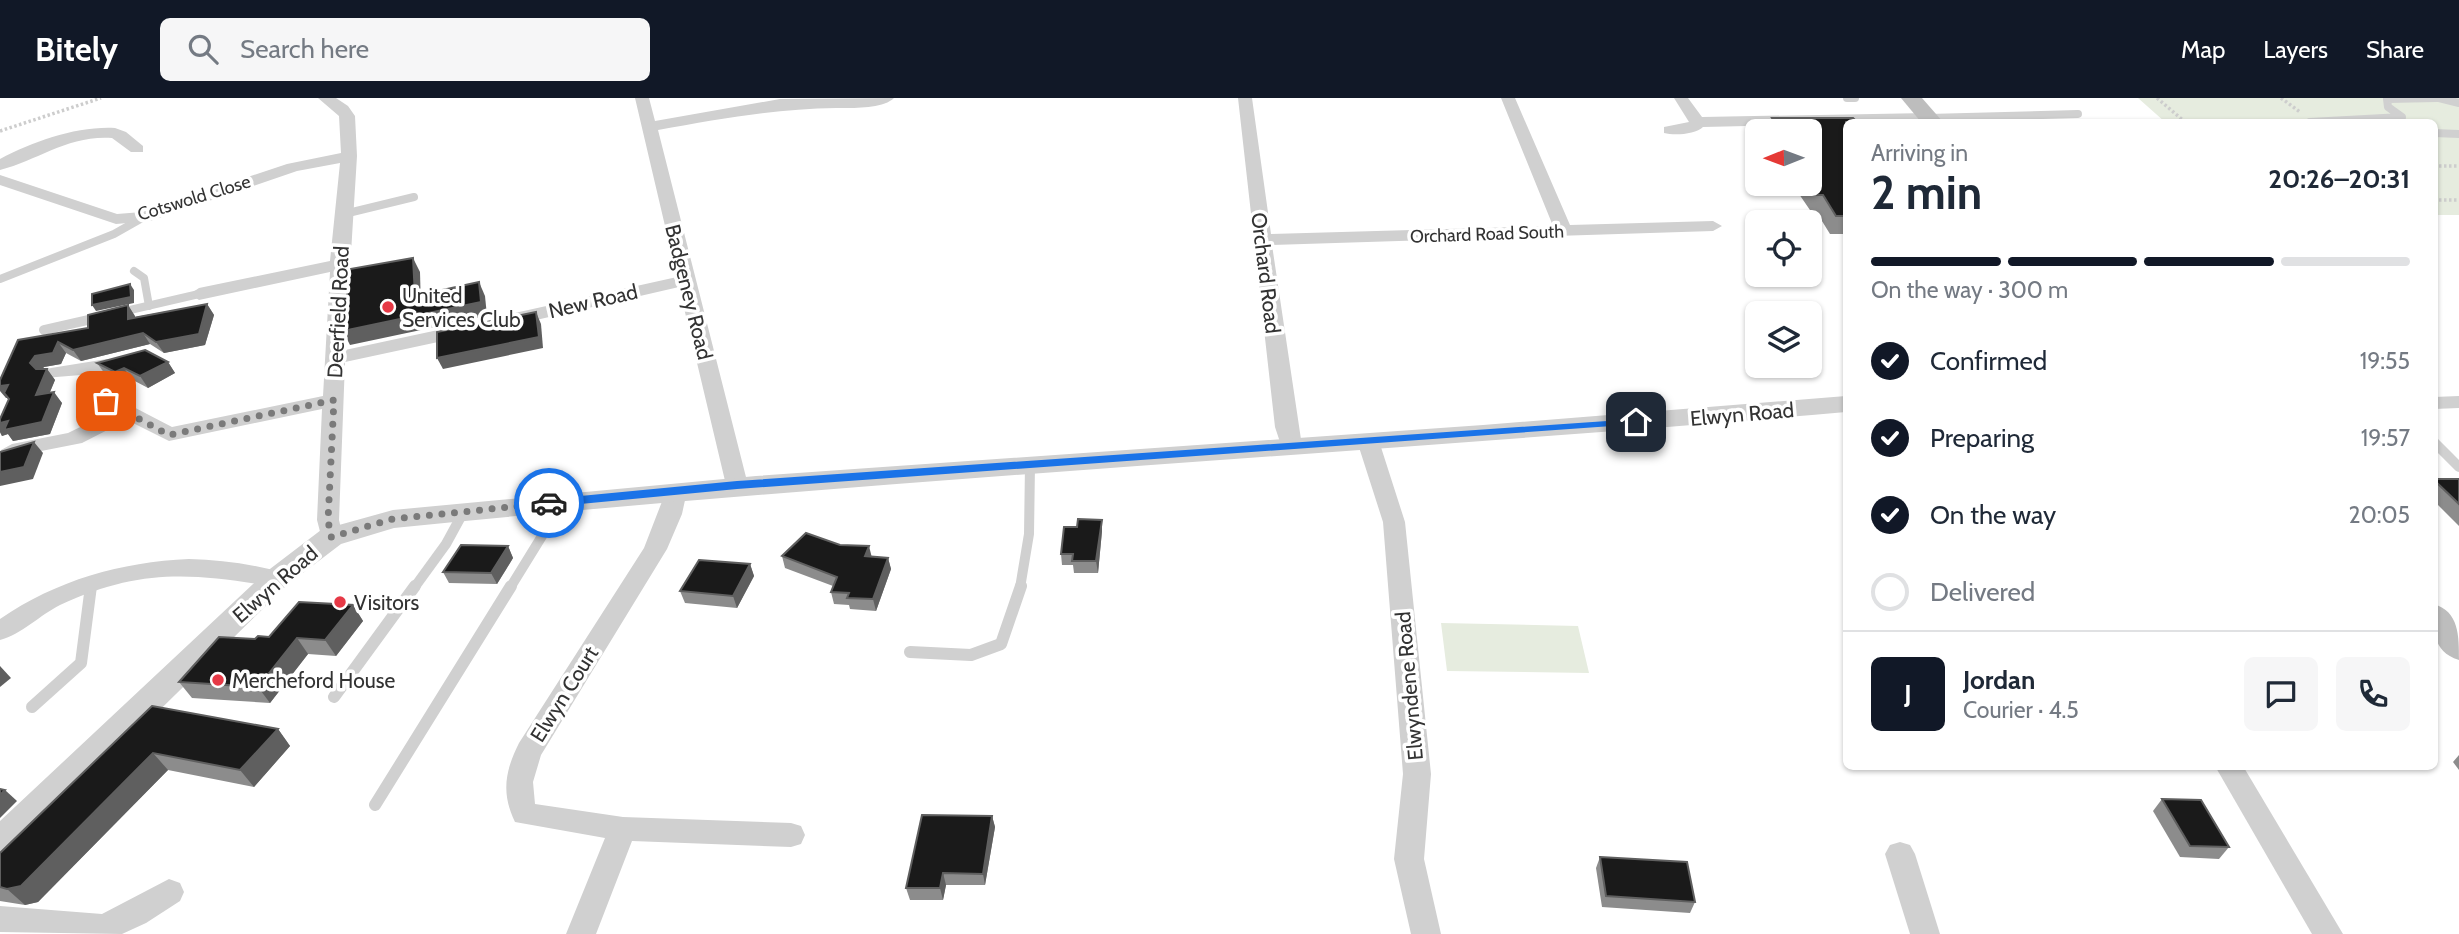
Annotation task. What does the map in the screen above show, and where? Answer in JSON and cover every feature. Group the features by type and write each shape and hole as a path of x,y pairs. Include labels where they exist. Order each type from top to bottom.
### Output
{"main road":[{"path":"1911,98 1929,119"},
{"path":"2438,621 2459,646"}],"street":[{"name":"Deerfield Road","path":"325,98 343,109 347,116 349,156 339,265 328,520 331,537"},
{"name":"Badgeney Road","path":"642,98 737,485"},
{"path":"649,127 780,104 855,103 887,98"},
{"name":"Orchard Road","path":"1245,98 1261,240 1291,446"},
{"path":"1508,98 1564,231"},
{"path":"1681,98 1697,122"},
{"path":"1697,122 1843,121"},
{"path":"1670,130 1686,130 1695,127 1697,122"},
{"path":"0,165 78,137 101,133 117,133 137,149"},
{"name":"Cotswold Close","path":"0,180 117,219 144,217 293,167 349,156"},
{"name":"Orchard Road South","path":"1261,240 1713,226"},
{"path":"200,294 339,265"},
{"name":"New Road","path":"336,358 686,280"},
{"path":"51,374 93,368 128,359"},
{"path":"93,368 86,390 169,435 334,400"},
{"path":"2438,403 2459,402"},
{"name":"Elwyn Road","path":"0,843 276,579 331,537 393,519 737,485 1843,404"},
{"path":"6,460 20,449 74,438 127,412"},
{"name":"Elwyndene Road","path":"1368,441 1394,522 1417,774 1409,859 1426,934"},
{"name":"Elwyn Court","path":"676,491 671,514 655,549 529,751 517,789 525,814 623,829 791,835"},
{"path":"0,631 43,602 92,582 170,567 218,568 276,579"},
{"path":"2230,770 2328,934"},
{"path":"581,934 623,829"},
{"path":"1900,854 1925,934"},
{"path":"0,919 101,931 135,914 169,892"}],"lane":[{"path":"1847,98 1855,98"},
{"path":"2406,119 2388,107 2387,99 2438,98 2459,103"},
{"path":"1955,119 2078,114"},
{"path":"2365,119 2402,117"},
{"path":"2438,133 2459,134"},
{"path":"344,214 414,197"},
{"path":"0,279 114,234 144,217"},
{"path":"134,271 144,278 149,306"},
{"path":"44,330 200,294"},
{"path":"2438,447 2459,467"},
{"path":"910,652 971,655 1001,644 1014,617 1025,564 1032,509 1030,465"},
{"path":"375,805 563,502"},
{"path":"334,697 446,544 464,511"},
{"path":"32,707 81,663 92,582"}],"path":[{"path":"0,131 101,98"},
{"path":"2157,98 2182,119"},
{"path":"2438,166 2459,166"},
{"path":"2438,200 2459,200"}],"shaded area":[{"path":"2138,98 2459,98 2459,215 2438,215 2438,119 2162,119"},
{"path":"1441,623 1578,626 1589,673 1447,671"}],"building":[{"path":"1772,118 1854,119 1843,119 1843,216 1836,216 1823,195 1822,119"},
{"path":"413,258 415,296 479,282 481,302 343,331 350,269"},
{"path":"130,284 131,297 92,305 92,294"},
{"path":"207,304 199,334 156,342 143,333 73,350 58,342 53,353 35,356 30,363 36,369 47,369 36,395 54,392 42,422 4,430 8,421 0,423 0,419 9,399 4,393 8,385 0,386 0,380 18,340 88,328 88,315 128,305 128,319"},
{"path":"536,312 539,337 437,358 437,332"},
{"path":"145,350 168,362 140,376 124,368 115,372 97,363"},
{"path":"34,442 24,467 0,472 0,452"},
{"path":"2438,479 2459,479 2459,504 2438,484"},
{"path":"1078,519 1102,520 1096,561 1072,561 1073,554 1061,554 1064,527 1077,527"},
{"path":"806,533 840,545 869,546 865,556 888,558 873,599 847,598 849,593 831,592 837,577 782,556"},
{"path":"461,545 508,546 491,573 443,572"},
{"path":"699,560 750,564 733,596 680,591"},
{"path":"299,602 353,605 325,640 297,638 258,687 179,682 219,637 269,637"},
{"path":"152,706 278,729 240,770 153,753 21,886 7,889 0,887 0,853"},
{"path":"2162,799 2201,800 2229,847 2190,846"},
{"path":"922,815 992,816 983,874 943,873 940,888 906,888"},
{"path":"1600,857 1687,862 1695,902 1606,896"}],"way so far":[{"path":"106,401 169,435 334,400 328,520 331,537 393,519 549,503"}],"place":[{"name":"United Services Club","path":"388,307"},
{"name":"Visitors","path":"340,602"},
{"name":"Mercheford House","path":"218,680"}],"route":[{"path":"549,503 737,485 1636,422"}]}
